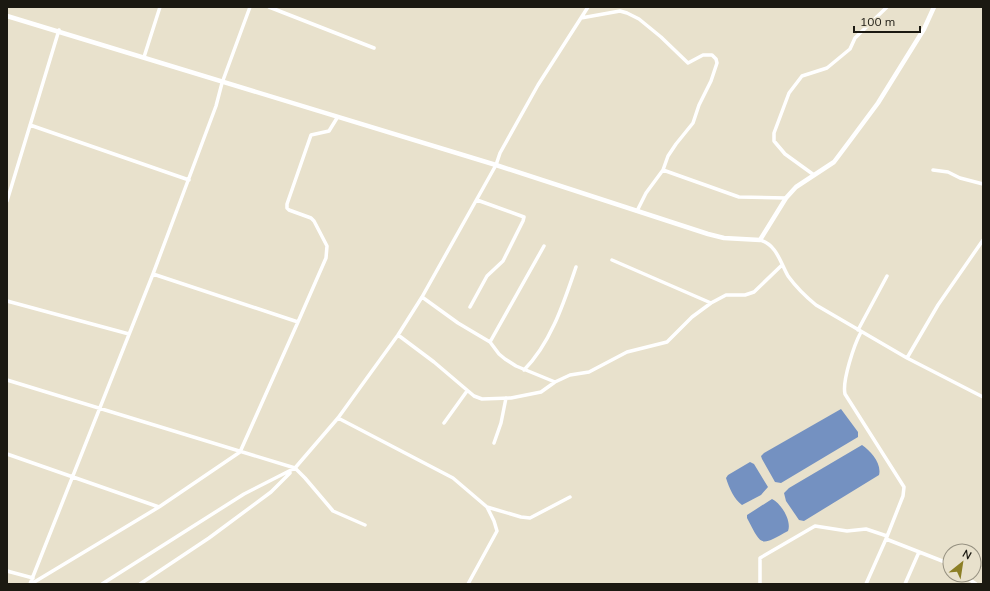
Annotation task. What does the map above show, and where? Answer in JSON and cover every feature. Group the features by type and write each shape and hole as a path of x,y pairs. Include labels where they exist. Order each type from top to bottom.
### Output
{"street":[{"path":"144,57 160,7"},
{"path":"30,584 101,408 189,180 250,7"},
{"path":"269,7 374,48"},
{"path":"140,584 209,538 271,492 293,470 338,418 398,335 422,297 496,166 500,153 513,130 588,7"},
{"path":"814,175 786,154 774,140 774,133 788,93 802,76 827,68 850,49 855,38 887,7"},
{"path":"760,240 786,198 814,175 834,162 873,109 924,29 934,7"},
{"path":"581,18 620,12 627,13 639,19 661,37 688,63 703,55 712,55 716,59 717,64 699,105 693,123 687,128 668,156 663,170 646,193 637,211"},
{"path":"7,16 59,30 222,83 496,166 561,188 724,238 760,240 771,245 782,265 803,295 816,305 907,358 983,397"},
{"path":"7,201 59,30"},
{"path":"30,584 159,507 240,452 326,258 327,246 314,221 289,210 287,208 287,204 311,135 329,131 337,118"},
{"path":"30,125 189,180"},
{"path":"663,170 739,197 786,198"},
{"path":"933,170 948,172 960,178 983,184"},
{"path":"470,307 487,276 503,261 524,217 476,200"},
{"path":"907,358 934,310 983,240"},
{"path":"490,342 544,246"},
{"path":"612,260 712,303"},
{"path":"398,335 434,362 467,391 482,399 506,398 541,392 555,382 570,375 588,372 627,352 667,342 692,317 712,303 726,295 745,295 754,292 782,265"},
{"path":"524,370 536,358 567,293 576,267"},
{"path":"153,274 298,322"},
{"path":"866,584 903,496 904,487 845,394 844,387 853,347 859,331 887,276"},
{"path":"422,297 490,342 499,354 524,370 555,382"},
{"path":"7,301 129,334"},
{"path":"7,380 101,408 293,470 333,511 365,525"},
{"path":"444,423 467,391"},
{"path":"494,443 501,423 506,398"},
{"path":"338,418 452,478 487,506 530,518 570,497"},
{"path":"7,454 159,507"},
{"path":"102,584 244,494 293,470"},
{"path":"468,584 497,531 487,506"},
{"path":"760,584 760,558 815,526 847,532 866,529 942,561"},
{"path":"905,584 919,552"},
{"path":"7,570 33,578"}],"water":[{"path":"841,409 858,432 858,437 781,483 775,482 761,456"},
{"path":"862,445 875,458 880,471 879,475 804,521 799,520 786,501 784,493 789,488"},
{"path":"750,462 754,464 768,487 761,495 742,505 732,493 726,478 728,475"},
{"path":"772,499 782,508 787,518 789,527 788,531 771,540 762,541 756,534 747,518 747,515"}]}
